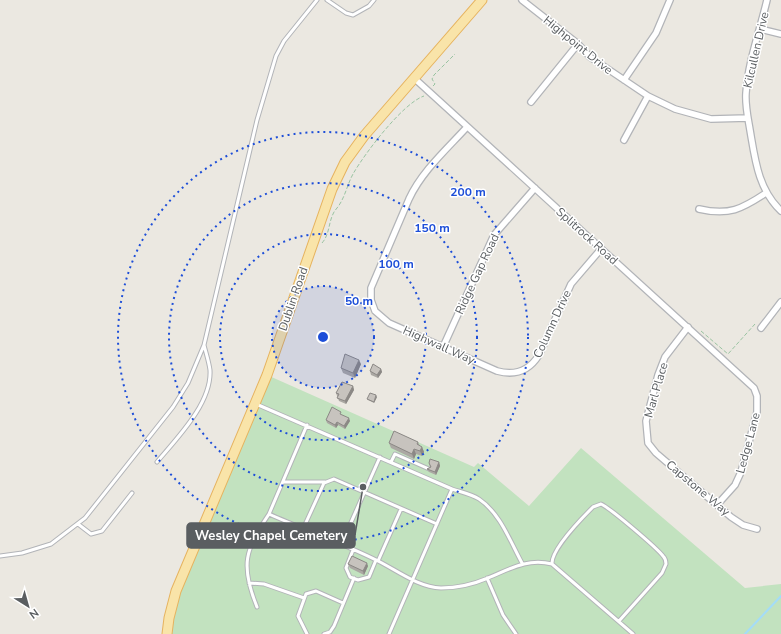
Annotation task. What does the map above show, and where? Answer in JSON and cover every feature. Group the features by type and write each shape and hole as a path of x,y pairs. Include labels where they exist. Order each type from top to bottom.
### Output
{"main road":[{"name":"Dublin Road","path":"167,634 169,618 176,591 269,368 332,189 345,162 364,136 482,0"}],"street":[{"name":"Highpoint Drive","path":"522,0 578,44 590,57 648,96 675,109 711,119 748,118"},
{"path":"624,80 656,33 670,0"},
{"name":"Kilcullen Drive","path":"767,0 747,80 746,95 748,118 757,168 766,193 781,211"},
{"path":"760,29 781,34"},
{"path":"531,102 578,44"},
{"name":"Splitrock Road","path":"414,78 748,381 757,396"},
{"path":"624,140 648,96"},
{"name":"Highwall Way","path":"467,127 415,186 373,282 370,294 372,306 379,316 389,323 497,371 513,373"},
{"name":"Ridge Gap Road","path":"443,347 494,235 535,188"},
{"path":"699,210 714,213 736,210 766,193"},
{"name":"Column Drive","path":"513,373 522,371 535,361 571,284 602,249"},
{"path":"761,328 781,302"},
{"name":"Marl Place","path":"646,438 646,421 661,367 671,348 688,327"},
{"name":"Ledge Lane","path":"717,505 735,485 741,472 757,412 757,396"},
{"name":"Capstone Way","path":"646,438 656,453 717,505 743,525 757,529"}],"lane":[{"path":"0,556 22,553 51,544 85,518 173,407 188,383 204,345 257,120 276,56 284,41 317,0"},
{"path":"327,0 346,13 353,15 369,6 374,0"},
{"path":"157,462 198,410 208,389 210,370 204,345"},
{"path":"255,403 452,489 478,498 493,512 503,526 522,563"},
{"path":"257,606 246,572 247,556 251,544 269,514 307,425"},
{"path":"392,462 395,454 429,469"},
{"path":"341,545 380,457"},
{"path":"420,474 423,466"},
{"path":"283,482 326,481 334,479 364,494 437,524"},
{"path":"303,529 326,481"},
{"path":"389,634 452,489"},
{"path":"78,524 91,534 102,531 132,493"},
{"path":"552,564 552,559 565,539 593,507 597,505 605,505 661,553 666,564 662,573 619,621"},
{"path":"353,550 346,568 347,573 358,580 368,576 377,561 401,509"},
{"path":"269,514 353,550 428,586 442,588 467,584 487,578 522,563 537,562 552,564 633,634"},
{"path":"324,634 330,632 334,626 354,578"},
{"path":"487,578 503,616 516,634"},
{"path":"250,583 264,584 304,598"},
{"path":"307,634 298,616 304,598 309,592 316,591 343,603"}],"path":[{"path":"432,86 435,84 432,79 434,75 455,54"},
{"path":"321,244 327,236 334,213 341,202 352,174 406,107 418,97 422,97 424,95"},
{"path":"697,335 702,330 728,354 752,327 756,324 761,328"}],"green space":[{"path":"267,375 474,467 478,463 529,506 581,448 745,588 781,584 781,634 167,634 169,618"}],"building":[{"path":"345,354 359,360 353,373 341,368"},
{"path":"373,364 381,369 377,375 370,371"},
{"path":"342,382 353,386 345,401 337,398 339,394 336,393"},
{"path":"370,393 376,395 374,402 367,399"},
{"path":"332,407 341,412 340,414 349,418 344,426 337,422 335,425 326,420"},
{"path":"394,431 418,442 417,444 422,447 420,451 414,449 412,454 389,443"},
{"path":"430,459 439,462 435,472 427,469 431,467 429,463"},
{"path":"352,556 367,563 363,571 348,564"}],"waterway":[{"path":"745,634 781,596"}],"place":[{"name":"Wesley Chapel Cemetery","path":"363,487"}]}
